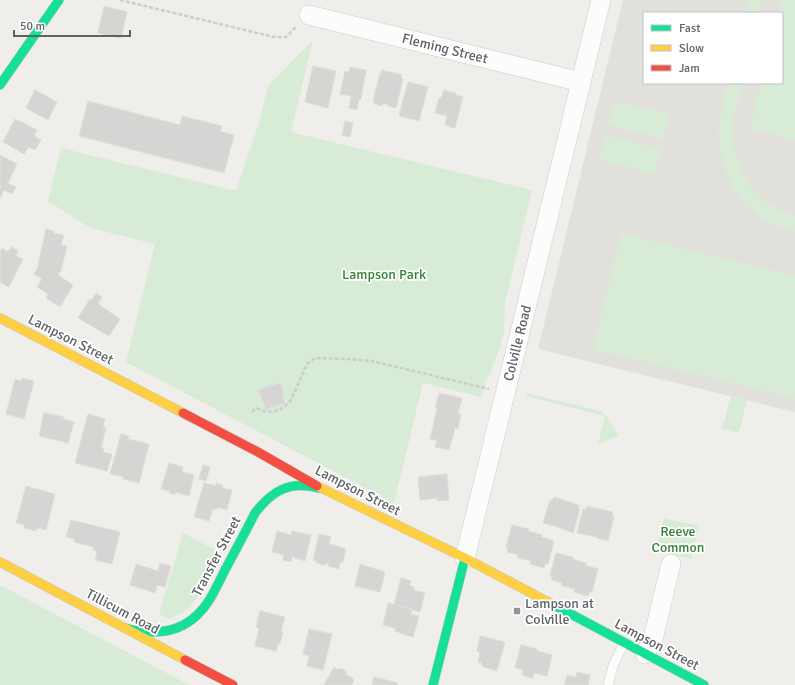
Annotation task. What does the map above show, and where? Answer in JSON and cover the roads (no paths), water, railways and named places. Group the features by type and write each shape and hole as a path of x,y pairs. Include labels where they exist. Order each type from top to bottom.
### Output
{"main road":[{"path":"0,85 59,0"},
{"name":"Lampson Street","path":"0,318 264,455 327,491 465,558 704,685"},
{"name":"Transfer Street","path":"125,628 138,633 152,634 166,632 189,623 200,614 208,602 255,513 263,502 274,493 286,487 300,485 314,486 327,491"},
{"name":"Colville Road","path":"433,685 465,558"},
{"name":"Tillicum Road","path":"0,562 233,685"}],"street":[{"name":"Colville Road","path":"465,558 601,0"},
{"name":"Fleming Street","path":"309,15 581,82"},
{"path":"645,654 653,639 671,564"}],"lane":[{"path":"608,685 613,666 624,643"}],"place":[{"name":"Lampson at Colville","path":"517,611"}],"park label":[{"name":"Lampson Park","path":"384,274"},
{"name":"Reeve Common","path":"678,540"}]}
